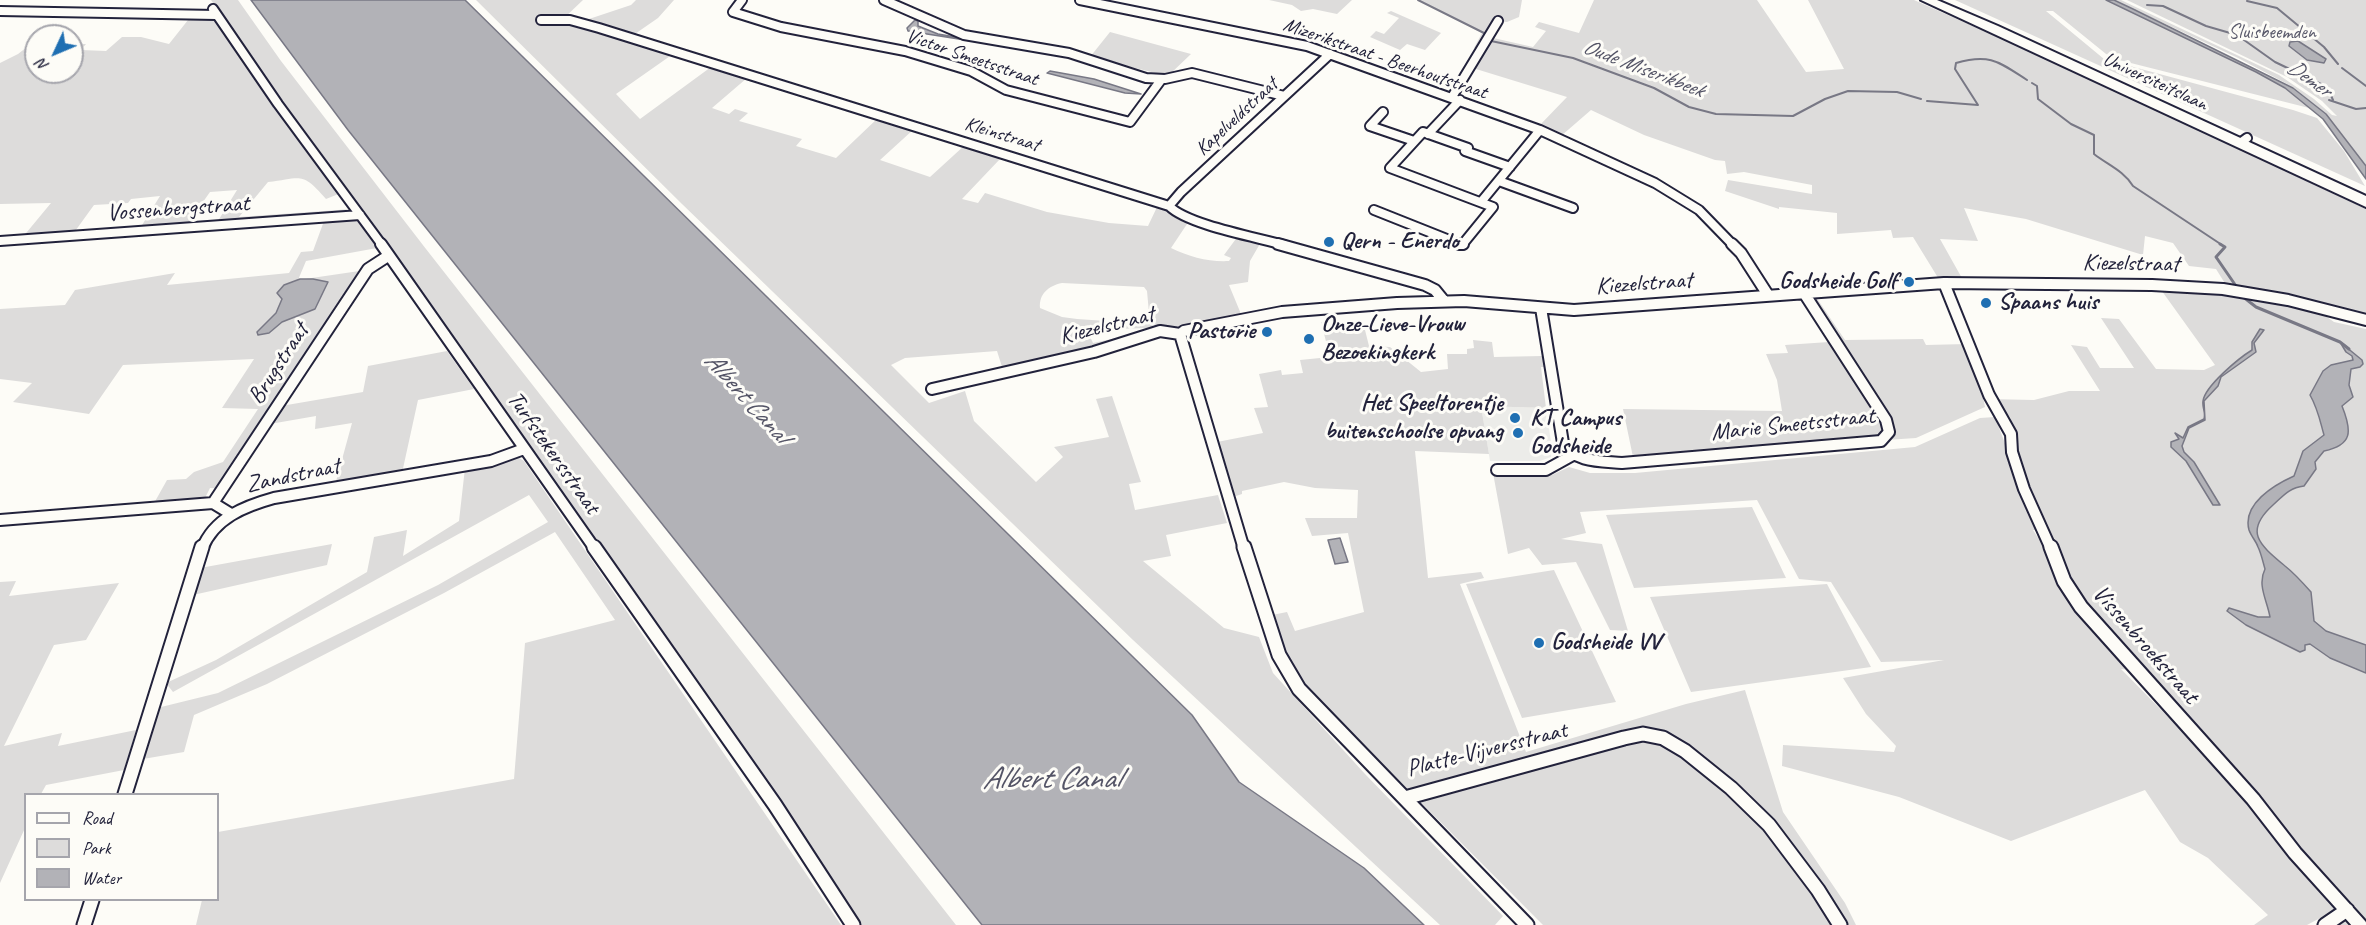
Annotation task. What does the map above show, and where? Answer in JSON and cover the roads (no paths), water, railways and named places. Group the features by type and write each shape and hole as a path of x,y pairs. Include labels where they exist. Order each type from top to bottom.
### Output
{"highway":[{"name":"Universiteitslaan","path":"1927,0 2366,193"},
{"name":"Universiteitslaan","path":"1945,0 2244,140 2366,202"}],"street":[{"name":"Victor Smeetsstraat","path":"742,0 733,12 781,27 905,51 971,70 1005,90 1130,122 1161,80"},
{"name":"Victor Smeetsstraat","path":"884,0 964,35 1069,53 1136,75 1161,80 1192,73 1284,96"},
{"name":"Mizerikstraat - Beerhoutstraat","path":"1080,0 1282,39 1330,54 1540,130 1655,183 1699,210 1741,253 1768,295"},
{"name":"Turfstekersstraat","path":"0,10 215,12 775,805 853,925"},
{"name":"Kleinstraat","path":"541,20 570,20 599,28 1169,206 1175,212 1191,219 1425,285 1435,290 1444,301"},
{"path":"1428,134 1456,99 1498,21"},
{"name":"Kapelveldstraat","path":"1169,206 1330,54"},
{"path":"1362,133 1383,112"},
{"path":"1370,126 1414,141"},
{"path":"1481,202 1540,130"},
{"path":"1374,210 1462,244 1493,207 1390,168 1423,132 1468,148 1465,151 1510,167"},
{"path":"1499,181 1573,208"},
{"name":"Vossenbergstraat","path":"0,241 360,215"},
{"name":"Brugstraat","path":"213,503 368,269 388,256"},
{"name":"Kiezelstraat","path":"932,389 1094,352 1160,331 1180,334 1184,331 1282,312 1444,301 1574,310 1944,283 2152,285 2223,289 2288,300 2366,320"},
{"name":"Vissenbroekstraat","path":"1944,283 1989,395 2011,434 2012,452 2024,489 2045,531 2064,581 2075,598 2100,632 2253,799 2295,853 2360,925"},
{"name":"Marie Smeetsstraat","path":"1573,455 1599,462 1644,462 1881,441 1887,437 1889,432 1886,420 1804,293"},
{"path":"1497,470 1546,471 1555,469 1573,455 1563,443 1541,308"},
{"name":"Platte-Vijversstraat","path":"1180,334 1265,617 1280,655 1299,688 1405,798 1624,738 1643,734 1653,735 1685,751 1731,789 1769,825 1818,890 1840,925"},
{"name":"Zandstraat","path":"213,503 231,514 274,498 492,461 524,449"},
{"path":"0,520 213,503"},
{"path":"126,793 197,560 205,540 231,514"},
{"path":"1405,798 1527,925"},
{"path":"84,925 92,901"},
{"path":"2325,925 2348,910"}],"water":[{"name":"Albert Canal","path":"251,0 465,0 1192,715 1239,782 1364,868 1424,925 982,925 348,130"},
{"name":"Demer","path":"2106,0 2114,0 2293,88 2326,114 2366,166 2366,179 2323,119 2285,88"},
{"path":"915,20 918,21 918,26 938,34 1041,52 908,31 907,28"},
{"path":"2298,41 2326,59 2324,63 2307,60 2289,46 2290,42"},
{"path":"1050,71 1094,79 1141,94 1125,93 1047,73"},
{"path":"300,279 328,282 315,309 282,322 269,333 258,335 257,332 276,313 282,299 277,293 284,285"},
{"path":"2260,329 2264,330 2254,343 2256,352 2221,377 2218,386 2204,401 2205,412 2203,401 2210,388 2223,373 2252,350 2252,342"},
{"path":"2340,342 2362,360 2363,364 2351,369 2349,385 2353,397 2342,406 2348,436 2340,445 2324,451 2315,462 2316,469 2304,486 2290,490 2273,505 2259,523 2257,531 2262,545 2311,592 2314,621 2326,631 2366,645 2366,673 2330,658 2310,644 2305,645 2305,650 2300,652 2246,625 2227,611 2229,608 2258,617 2270,617 2262,587 2265,569 2259,549 2249,530 2250,512 2269,490 2294,476 2303,451 2324,435 2310,395 2323,371 2331,365 2353,360"},
{"path":"2205,415 2205,420 2189,428 2182,446 2220,505 2213,505 2186,461 2171,447 2171,442 2179,439 2175,433 2183,438 2188,427 2204,419"},
{"path":"1340,538 1348,562 1335,564 1328,540"}],"waterway":[{"name":"Oude Miserikbeek","path":"1418,0 1484,33"},
{"path":"2247,1 2277,8 2324,47 2338,64"},
{"path":"2147,5 2163,6 2206,26 2237,35 2275,62 2321,84 2328,89 2333,100"},
{"name":"Oude Miserikbeek","path":"1491,41 1573,58 1654,88 1689,107 1716,114 1793,116 1825,99 1848,91 1897,92 1921,99"},
{"name":"Oude Miserikbeek","path":"1927,101 1978,105 1955,69 1956,63 1968,60 1994,61 2027,80"},
{"path":"2342,68 2366,86"},
{"name":"Oude Miserikbeek","path":"2032,83 2037,86 2038,99 2071,124 2094,135 2094,154 2120,172 2133,186 2222,245"},
{"path":"2329,100 2356,109 2366,108"},
{"name":"Oude Miserikbeek","path":"2220,244 2225,247 2216,257 2236,286"},
{"name":"Oude Miserikbeek","path":"2242,296 2256,307 2340,342 2349,349"}],"place":[{"name":"Qern - Enerdo","path":"1329,242"},
{"name":"Godsheide Golf","path":"1909,282"},
{"name":"Spaans huis","path":"1986,303"},
{"name":"Pastorie","path":"1267,332"},
{"name":"Onze-Lieve-Vrouw Bezoekingkerk","path":"1309,339"},
{"name":"Het Speeltorentje buitenschoolse opvang","path":"1515,418"},
{"name":"KT Campus Godsheide","path":"1518,433"},
{"name":"Godsheide VV","path":"1539,643"}],"park label":[{"name":"Sluisbeemden","path":"2272,33"}]}
